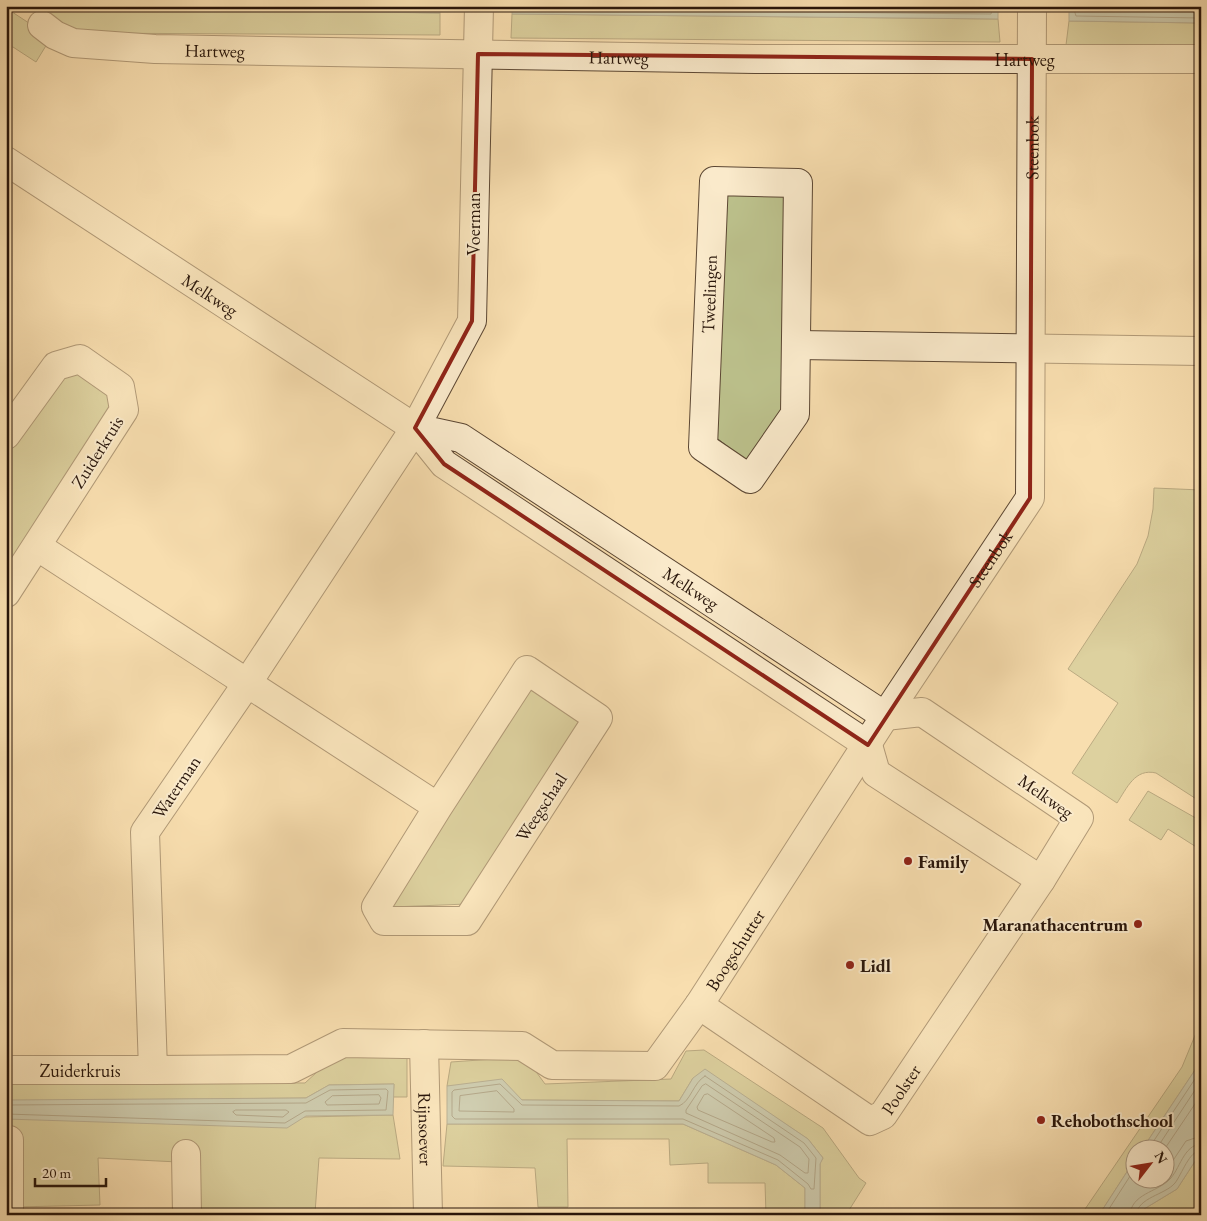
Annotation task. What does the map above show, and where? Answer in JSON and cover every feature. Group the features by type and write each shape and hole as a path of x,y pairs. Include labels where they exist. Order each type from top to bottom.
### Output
{"street":[{"name":"Steenbok","path":"868,744 1030,498 1032,6"},
{"name":"Voerman","path":"415,428 472,322 474,166 479,13"},
{"name":"Hartweg","path":"42,25 55,35 73,43 155,49 755,59 1201,58"},
{"name":"Melkweg","path":"6,161 415,428 444,464 868,744"},
{"name":"Tweelingen","path":"714,181 798,183 798,345 795,414 750,479 703,447 714,181"},
{"path":"798,345 1201,351"},
{"name":"Zuiderkruis","path":"6,435 56,366 80,358 120,386 124,410 38,547 6,593"},
{"name":"Melkweg","path":"415,428 461,438 885,716 922,712 1079,818 1041,880"},
{"name":"Waterman","path":"153,1070 145,832 248,682 415,428"},
{"path":"38,547 438,807"},
{"name":"Weegschaal","path":"527,670 598,718 467,921 384,922 376,907 438,807 527,670"},
{"path":"868,744 876,773 1041,880"},
{"name":"Boogschutter","path":"424,1044 522,1046 552,1065 655,1066 699,1005 868,744"},
{"name":"Poolster","path":"699,1005 870,1121 883,1115 1041,880"},
{"path":"153,1070 291,1069 343,1042 424,1044"},
{"name":"Rijnsoever","path":"424,1044 428,1215"},
{"name":"Zuiderkruis","path":"6,1070 153,1070"},
{"path":"8,1140 9,1215"},
{"path":"186,1154 187,1215"}],"highlighted area":[{"path":"478,54 1032,59 1030,498 868,745 444,464 415,428 472,321"}],"green space":[{"path":"25,6 440,13 440,35 74,33 46,20"},
{"path":"6,8 35,27 47,44 36,62 13,47 6,47"},
{"path":"512,14 998,19 1000,42 511,38"},
{"path":"1069,21 1201,23 1201,46 1066,45"},
{"path":"723,192 789,193 783,412 748,462 714,436"},
{"path":"79,369 112,391 114,411 6,582 6,452 57,375"},
{"path":"1154,488 1201,490 1201,802 1156,773 1149,772 1142,773 1132,780 1117,803 1072,773 1118,703 1068,669 1137,564 1148,536 1153,509"},
{"path":"531,685 586,722 467,904 392,907 388,902"},
{"path":"1148,791 1201,821 1201,850 1168,829 1161,840 1129,820"},
{"path":"1201,1021 1201,1061 1150,1138 1134,1138 1182,1067"},
{"path":"341,1050 407,1050 407,1097 393,1097 394,1084 329,1085 306,1098 6,1101 6,1081 305,1083"},
{"path":"704,1050 823,1128 859,1178 866,1183 846,1215 820,1215 820,1163 823,1158 808,1139 728,1086 693,1078 679,1101 521,1100 447,1086 451,1062 508,1058 529,1062 545,1084 671,1079 686,1051"},
{"path":"393,1115 400,1159 319,1158 315,1213 198,1213 198,1163 98,1158 100,1205 15,1207 6,1145 6,1116 304,1117"},
{"path":"447,1124 683,1124 776,1165 805,1188 805,1215 766,1215 765,1183 708,1183 708,1163 670,1165 669,1139 567,1139 568,1207 538,1207 535,1168 443,1166"},
{"path":"1124,1152 1124,1176 1099,1215 1081,1215"},
{"path":"1201,1152 1201,1215 1140,1215 1144,1209 1177,1189"}],"water":[{"path":"66,6 440,6 440,13 75,8"},
{"path":"512,6 998,6 998,19 512,14"},
{"path":"1069,6 1201,6 1201,23 1069,21"},
{"path":"1201,1061 1201,1152 1177,1189 1144,1209 1140,1215 1099,1215 1124,1176 1124,1188 1174,1188 1174,1138 1150,1138"},
{"path":"705,1069 808,1139 823,1158 820,1164 820,1215 805,1215 805,1188 776,1165 683,1124 447,1124 447,1086 502,1079 522,1100 679,1101 693,1078"},
{"path":"394,1084 393,1115 306,1116 287,1128 6,1119 6,1100 306,1098 329,1085"}],"place":[{"name":"Family","path":"908,861"},
{"name":"Maranathacentrum","path":"1138,924"},
{"name":"Lidl","path":"850,965"},
{"name":"Rehobothschool","path":"1041,1120"}]}
